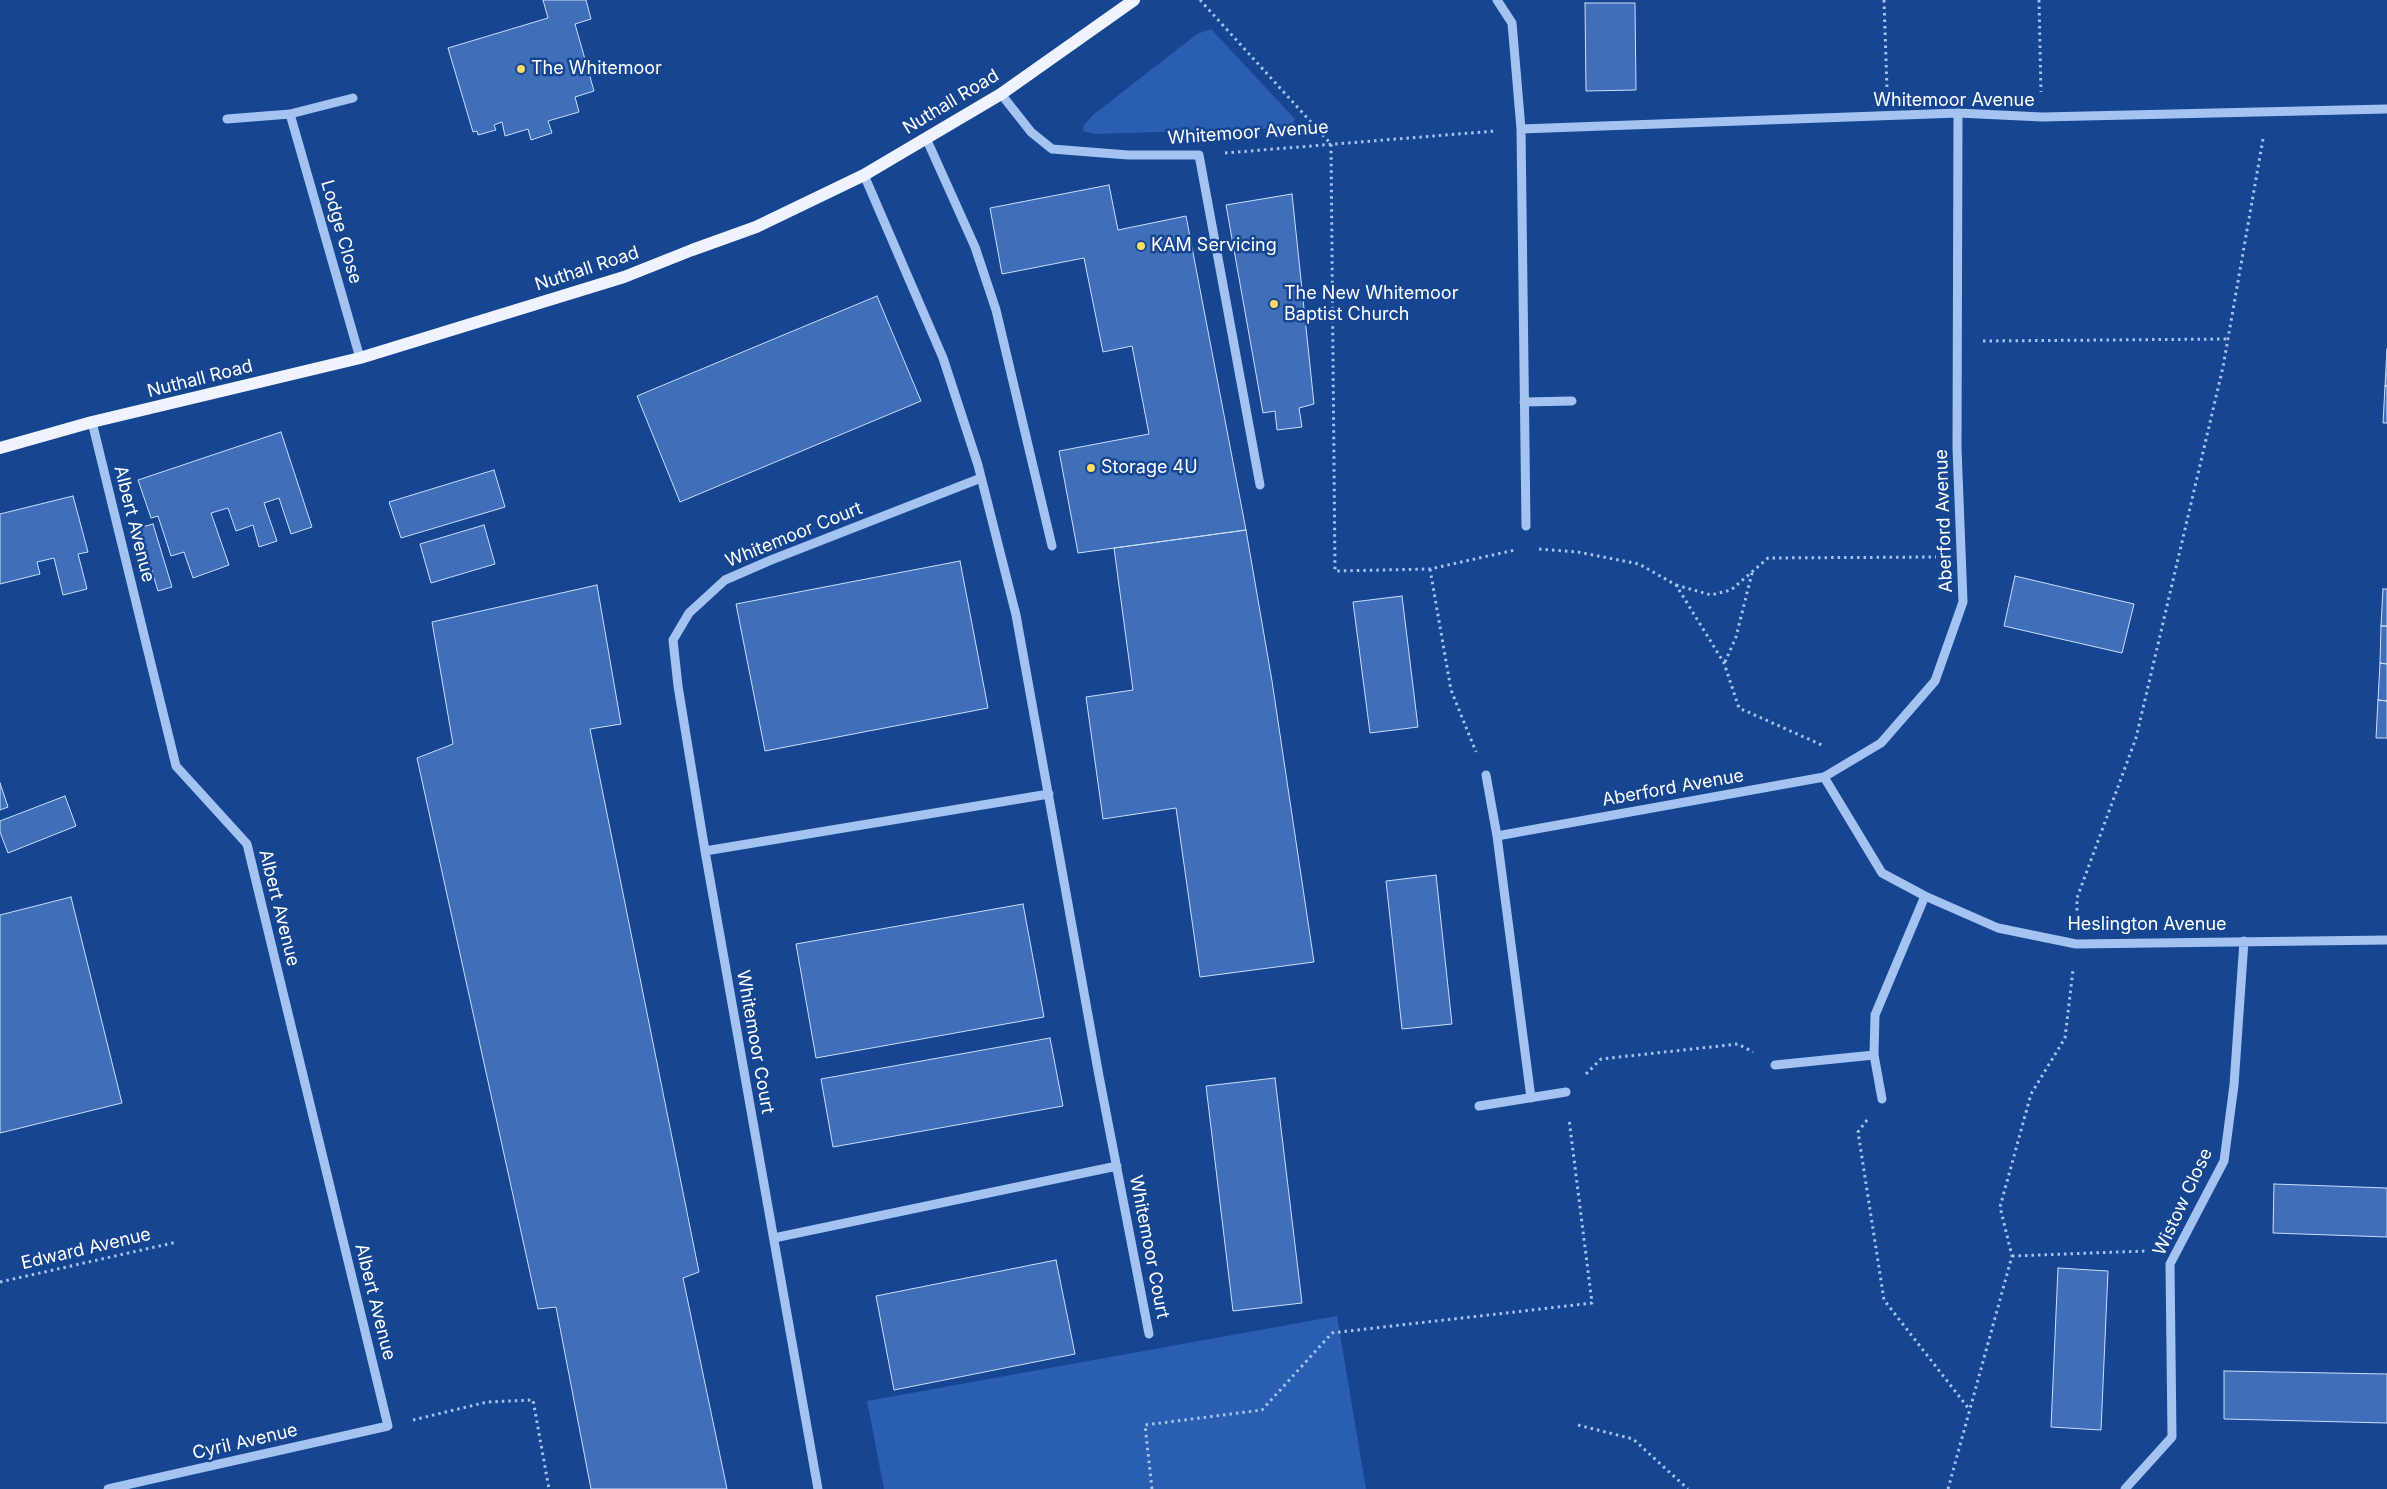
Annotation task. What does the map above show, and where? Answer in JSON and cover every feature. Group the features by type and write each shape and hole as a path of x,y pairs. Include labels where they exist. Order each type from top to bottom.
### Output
{"main road":[{"name":"Nuthall Road","path":"0,448 92,422 360,358 624,277 756,227 864,175 1001,94 1134,0"}],"street":[{"path":"1497,0 1512,23 1521,129 1526,526"},
{"name":"Whitemoor Avenue","path":"1001,94 1031,132 1052,149 1128,155 1199,155"},
{"path":"227,119 290,114 354,98"},
{"name":"Whitemoor Avenue","path":"1521,129 1958,114 2042,117 2387,109"},
{"name":"Lodge Close","path":"290,114 360,358"},
{"name":"Aberford Avenue","path":"1497,836 1824,777 1881,743 1934,681 1963,602 1957,448 1958,114"},
{"path":"926,138 975,248 996,310 1052,546"},
{"path":"1199,155 1260,485"},
{"name":"Whitemoor Court","path":"864,175 943,358 981,478 1016,615 1149,1334"},
{"path":"1524,402 1572,401"},
{"name":"Albert Avenue","path":"92,422 176,766 247,844 388,1426"},
{"name":"Whitemoor Court","path":"818,1489 705,851 678,686 673,640 689,613 725,580 771,560 981,478"},
{"path":"1486,775 1497,836 1531,1098"},
{"name":"Heslington Avenue","path":"1824,777 1882,873 1925,896 1998,928 2076,944 2387,940"},
{"path":"705,851 1048,794"},
{"path":"1882,1099 1874,1055 1875,1015 1925,896"},
{"name":"Wistow Close","path":"2125,1489 2172,1438 2170,1264 2224,1161 2234,1085 2244,942"},
{"path":"1775,1065 1874,1055"},
{"path":"1480,1106 1566,1092"},
{"name":"Whitemoor Court","path":"774,1238 1117,1166"},
{"name":"Cyril Avenue","path":"108,1489 388,1426"}],"path":[{"path":"1200,0 1330,144 1335,571 1430,569 1524,548"},
{"path":"1884,0 1888,116"},
{"path":"2039,0 2042,117"},
{"path":"1948,1489 2012,1256 2000,1207 2031,1094 2065,1038 2076,944 2078,898 2136,738 2228,339 2268,112"},
{"name":"Whitemoor Avenue","path":"1199,155 1521,129"},
{"path":"1958,341 2228,339"},
{"path":"1533,548 1578,552 1639,564 1676,585 1711,595 1731,590 1768,558 1961,557"},
{"path":"1430,569 1451,690 1486,775"},
{"path":"1724,663 1736,637 1752,572"},
{"path":"1676,585 1724,663 1739,708 1854,760"},
{"path":"1152,1489 1145,1425 1262,1410 1332,1333 1592,1303 1566,1092 1601,1059 1738,1044 1775,1065"},
{"path":"1882,1099 1858,1132 1884,1300 1969,1410"},
{"name":"Edward Avenue","path":"0,1282 177,1242"},
{"path":"2012,1256 2177,1250"},
{"path":"388,1426 487,1402 533,1400 549,1489"},
{"path":"1578,1425 1633,1439 1688,1489"}],"shaded area":[{"path":"1211,29 1295,119 1292,125 1286,128 1094,134 1083,131 1084,125 1093,115 1197,34"},
{"path":"1337,1316 1366,1489 884,1489 867,1401"}],"building":[{"name":"The Whitemoor","path":"543,0 586,0 591,19 575,24 594,91 575,97 579,112 548,121 552,133 531,140 528,129 505,136 502,122 494,125 496,130 478,135 477,131 473,132 448,48 548,18"},
{"path":"1585,3 1635,3 1636,90 1586,91"},
{"path":"1109,185 1118,230 1186,216 1246,530 1078,553 1059,451 1149,434 1132,346 1103,352 1084,258 1002,274 990,208"},
{"name":"The New Whitemoor Baptist Church","path":"1292,194 1314,404 1299,408 1302,427 1277,430 1275,411 1263,413 1226,205"},
{"path":"877,296 921,401 680,502 637,396"},
{"path":"2387,349 2387,386 2385,386"},
{"path":"2385,386 2387,386 2387,423 2383,423"},
{"path":"281,432 312,527 291,534 279,498 264,503 277,541 259,547 253,525 236,531 228,508 211,513 229,565 193,578 184,552 171,556 158,516 151,518 138,480"},
{"path":"494,470 505,507 401,538 389,502"},
{"path":"73,496 88,552 78,554 87,589 63,595 54,558 37,562 40,574 0,584 0,514"},
{"path":"153,524 172,587 158,591 139,528"},
{"path":"484,525 495,564 431,583 420,544"},
{"path":"1246,530 1272,681 1314,962 1200,977 1176,808 1103,819 1086,697 1133,690 1114,548"},
{"path":"960,561 988,708 765,751 736,604"},
{"path":"2015,576 2134,604 2122,653 2004,626"},
{"path":"597,585 621,724 590,729 699,1272 683,1278 727,1489 591,1489 556,1307 538,1309 417,758 453,744 432,622"},
{"path":"2383,589 2387,589 2387,626 2381,626"},
{"path":"1402,596 1418,727 1370,733 1353,602"},
{"path":"2381,626 2387,626 2387,664 2380,663"},
{"path":"2380,663 2387,664 2387,701 2378,700"},
{"path":"2378,700 2387,701 2387,738 2376,738"},
{"path":"0,783 8,807 0,810"},
{"path":"65,796 76,826 8,853 0,832 0,821"},
{"path":"1436,875 1452,1024 1402,1029 1386,881"},
{"path":"71,897 122,1103 0,1133 0,915"},
{"path":"1023,904 1044,1017 816,1058 796,944"},
{"path":"1050,1038 1063,1106 833,1147 821,1079"},
{"path":"1275,1078 1302,1303 1233,1311 1206,1086"},
{"path":"2274,1184 2387,1188 2387,1237 2273,1233"},
{"path":"1056,1260 1075,1354 894,1390 876,1296"},
{"path":"2058,1268 2108,1271 2101,1430 2051,1427"},
{"path":"2224,1371 2387,1374 2387,1423 2224,1419"}],"place":[{"name":"The Whitemoor","path":"521,69"},
{"name":"KAM Servicing","path":"1141,246"},
{"name":"The New Whitemoor Baptist Church","path":"1274,304"},
{"name":"Storage 4U","path":"1091,468"}]}
